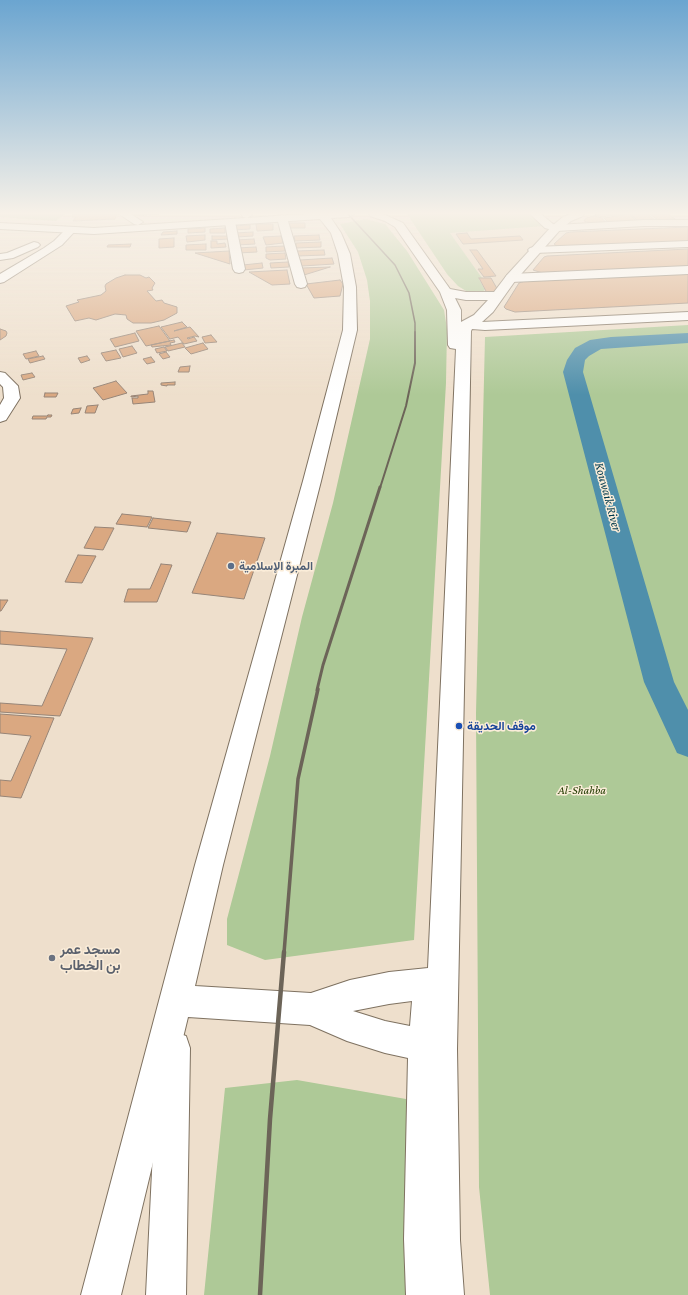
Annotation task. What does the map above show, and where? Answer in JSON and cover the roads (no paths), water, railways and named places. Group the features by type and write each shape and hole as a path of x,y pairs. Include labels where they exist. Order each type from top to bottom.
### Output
{"main road":[{"path":"298,274 301,284"},
{"path":"100,1295 176,1001 208,865 312,482 350,330 350,287 348,274"},
{"path":"434,274 446,292 454,310 469,319 492,325 688,316"},
{"path":"426,1295 423,1239 436,983 464,332 469,319 497,296 513,274"},
{"path":"510,278 589,274"},
{"path":"446,292 471,296 497,296"},
{"path":"469,319 688,309"},
{"path":"0,376 10,386 12,398 0,417"},
{"path":"176,1001 311,1009 389,988 436,983"},
{"path":"166,1295 176,1001"},
{"path":"311,1009 347,1025 385,1037 433,1047"},
{"path":"433,1047 444,1295"}],"waterway":[{"name":"Kouwaik River","path":"688,338 596,344 582,352 576,360 573,372 659,682 688,743"}],"railway":[{"path":"380,488 406,406 415,363 415,323 409,293 400,274"},
{"path":"317,690 323,665 380,487"},
{"path":"284,953 298,779 318,689"},
{"path":"260,1295 270,1119 284,952"}],"place":[{"name":"المبرة الإسلامية","path":"231,566"},
{"name":"موقف الحديقة","path":"459,726"},
{"name":"مسجد عمر بن الخطاب","path":"52,958"}],"park label":[{"name":"Al-Shahba","path":"582,790"}]}
